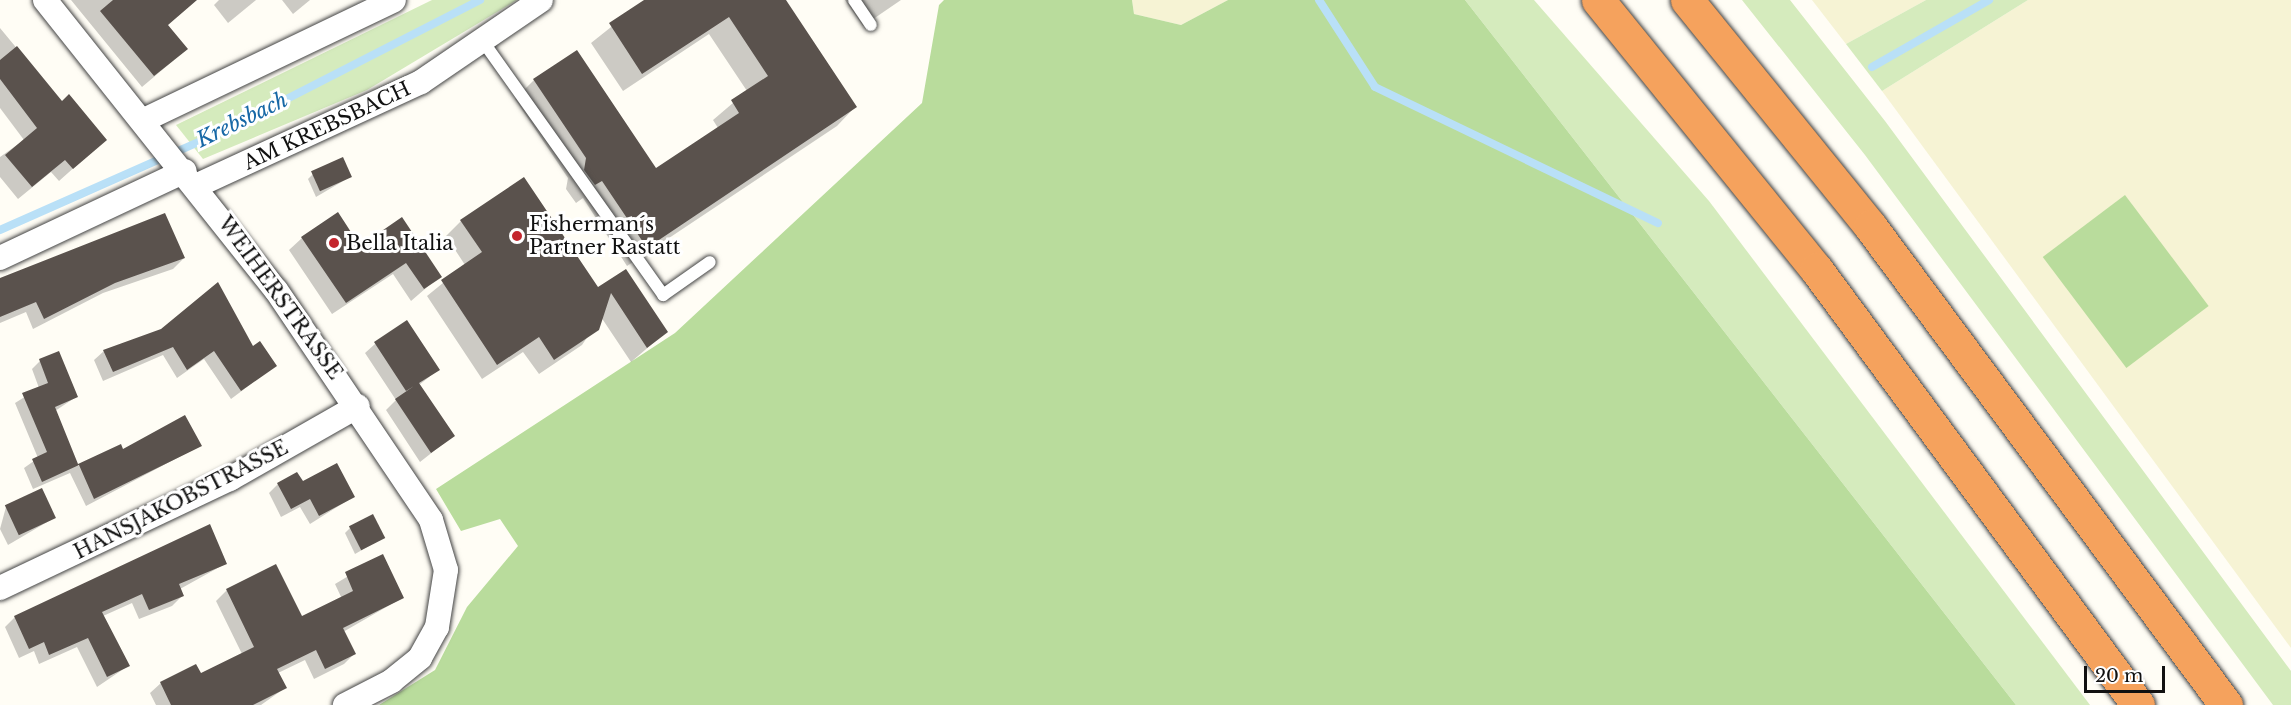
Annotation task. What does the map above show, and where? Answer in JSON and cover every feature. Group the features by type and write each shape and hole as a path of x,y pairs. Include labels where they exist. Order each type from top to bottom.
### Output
{"highway":[{"path":"1598,0 1816,269 2138,705"},
{"path":"1687,0 1877,235 2226,705"}],"street":[{"name":"WEIHERSTRASSE","path":"45,0 182,166 358,406 420,497 441,546 446,596 437,627 420,658 392,681 345,705"},
{"path":"144,120 394,0"},
{"name":"AM KREBSBACH","path":"0,258 182,166 378,106 541,0"},
{"name":"HANSJAKOBSTRASSE","path":"0,588 230,478 358,406"}],"lane":[{"path":"854,0 871,25"},
{"path":"482,40 663,295 710,262"}],"shaded area":[{"path":"1132,0 1228,0 1181,25 1134,14"},
{"path":"1812,0 1926,0 1846,44"},
{"path":"2028,0 2291,0 2291,648 1882,91"}],"green space":[{"path":"432,0 517,0 367,90 203,159 176,125"},
{"path":"944,0 1132,0 1134,14 1181,25 1228,0 1465,0 2016,705 379,705 435,670 467,607 518,546 500,519 461,531 436,489 675,333 922,103 939,5"},
{"path":"1465,0 1534,0 1709,201 2090,705 2016,705"},
{"path":"1742,0 1790,0 1885,121 2291,671 2291,705 2273,705 1865,155"},
{"path":"1926,0 2028,0 1882,91 1846,44"},
{"path":"2125,195 2209,306 2126,368 2043,257"}],"building":[{"path":"113,0 197,0 168,25 188,49 154,76 100,11"},
{"path":"644,0 786,0 857,107 647,248 602,181 595,185 584,170 586,158 533,79 577,50 656,168 739,113 731,100 768,76 729,17 642,74 609,23"},
{"path":"17,46 62,101 69,94 107,140 73,169 65,160 32,187 5,155 37,128 0,79 0,60"},
{"path":"343,157 352,177 320,191 311,171"},
{"path":"524,177 598,287 626,269 668,332 647,348 611,293 599,330 554,360 539,337 497,365 441,280 482,252 460,220"},
{"path":"338,212 360,246 402,217 442,277 424,289 406,263 346,303 301,237"},
{"path":"165,213 185,258 115,283 44,319 36,302 0,317 0,278"},
{"path":"218,282 253,346 260,341 277,366 241,391 214,351 187,370 173,347 113,372 103,350 161,329"},
{"path":"407,320 440,370 419,383 455,436 431,453 395,399 414,386 406,391 374,342"},
{"path":"59,351 78,397 55,407 78,464 121,444 123,449 185,415 202,446 94,499 79,465 42,482 32,459 47,452 22,393 48,383 39,359"},
{"path":"337,463 355,497 319,516 310,499 291,509 277,483 297,472 303,481"},
{"path":"42,488 56,518 19,535 5,505"},
{"path":"373,514 385,538 361,550 349,526"},
{"path":"210,524 227,564 179,584 184,596 149,610 142,594 102,612 130,666 107,677 88,638 49,655 44,642 29,649 14,616"},
{"path":"383,554 404,598 343,628 356,654 325,669 316,650 277,669 287,688 253,705 171,705 160,682 196,664 201,673 254,647 226,589 276,564 302,616 353,591 345,572"}],"waterway":[{"name":"Krebsbach","path":"0,230 230,128 480,0"},
{"path":"1319,0 1375,87 1658,223"},
{"path":"1872,67 1989,0"}],"place":[{"name":"Fisherman´s Partner Rastatt","path":"517,236"},
{"name":"Bella Italia","path":"334,243"}]}
